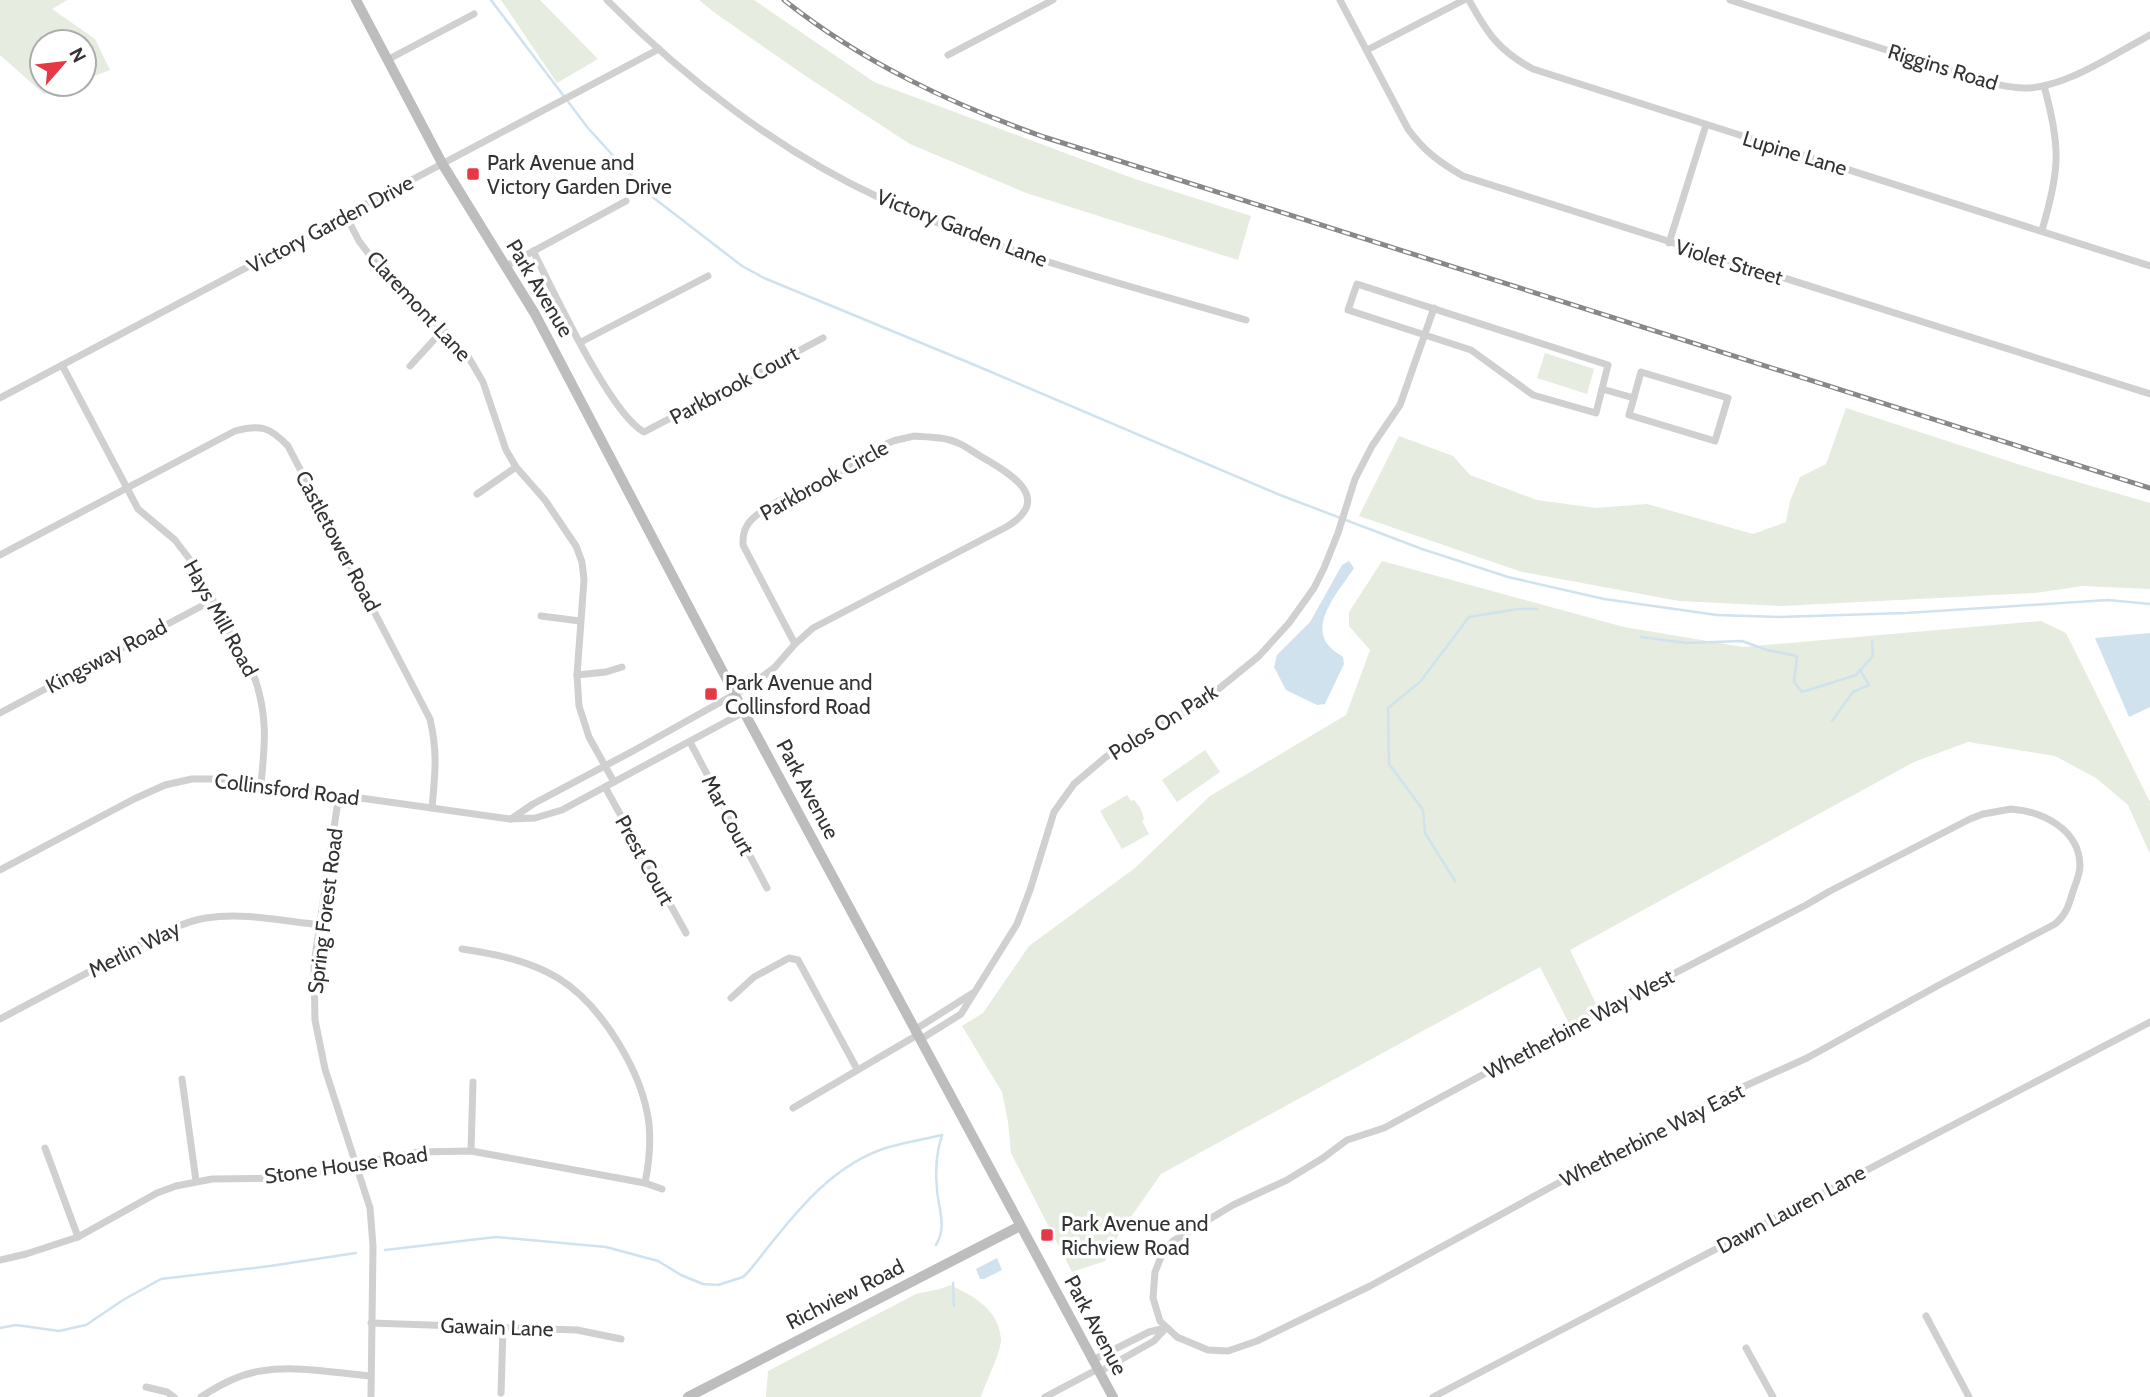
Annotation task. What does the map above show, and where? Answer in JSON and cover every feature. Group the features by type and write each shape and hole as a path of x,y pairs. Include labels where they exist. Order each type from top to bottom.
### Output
{"main road":[{"name":"Park Avenue","path":"356,0 443,165 535,313 744,712 1113,1397"},
{"name":"Richview Road","path":"688,1397 1020,1226"}],"street":[{"name":"Victory Garden Lane","path":"607,0 701,86 797,153 878,198 951,228 1071,269 1246,320"},
{"path":"948,55 1053,0"},
{"name":"Violet Street","path":"1340,0 1408,129 1421,147 1462,176 2150,394"},
{"path":"1367,50 1467,0"},
{"name":"Lupine Lane","path":"1467,0 1494,41 1505,52 1544,73 2150,266"},
{"name":"Riggins Road","path":"1730,0 1990,83 2022,88 2063,81 2150,35"},
{"path":"387,60 474,13"},
{"name":"Victory Garden Drive","path":"0,398 659,49"},
{"path":"2042,230 2054,192 2057,145 2044,86"},
{"path":"1669,243 1706,125"},
{"path":"506,266 626,201"},
{"name":"Claremont Lane","path":"346,216 359,241 379,266 469,358 483,382 506,450 516,467 545,499 579,554 584,580 577,675 582,719 614,782"},
{"path":"533,251 581,342 708,276"},
{"path":"1357,284 1434,308 1608,365 1595,414 1533,395 1471,350 1348,310 1357,284"},
{"name":"Polos On Park","path":"793,1108 919,1034 974,992 1017,923 1054,813 1074,784 1107,756 1205,700 1259,656 1289,623 1314,588 1324,568 1363,460 1400,405 1434,308"},
{"path":"410,366 443,330"},
{"name":"Parkbrook Court","path":"581,342 601,381 625,415 644,432 823,338"},
{"name":"Hays Mill Road","path":"62,365 138,509 175,540 191,561 255,679 261,695 265,737 261,784"},
{"path":"1641,372 1728,398 1715,441 1629,415 1634,398 1641,372"},
{"path":"1602,389 1634,398"},
{"name":"Castletower Road","path":"0,555 242,429 264,428 276,433 294,458 430,719 437,762 432,808"},
{"name":"Parkbrook Circle","path":"735,695 775,667 813,628 1014,522 1027,505 1028,498 1023,486 1011,475 957,443 914,436 873,450 847,468 779,501 755,517 743,534 743,545 795,644"},
{"path":"477,494 516,467"},
{"name":"Kingsway Road","path":"0,713 213,600"},
{"path":"541,616 580,621"},
{"path":"577,675 606,673 622,667"},
{"path":"510,819 735,695"},
{"name":"Collinsford Road","path":"0,870 134,799 165,785 192,779 223,779 510,819 535,818 562,810 744,712"},
{"name":"Mar Court","path":"690,742 767,888"},
{"path":"633,751 642,768"},
{"name":"Prest Court","path":"605,787 685,933"},
{"name":"Spring Forest Road","path":"339,794 314,964 315,1020 325,1069 370,1208 373,1246 371,1397"},
{"name":"Whetherbine Way West","path":"1166,1328 1156,1311 1153,1288 1158,1261 1167,1247 1233,1205 1287,1180 1347,1140 1384,1128 1830,891 1983,814 2011,809 2034,812 2063,828 2073,842"},
{"name":"Whetherbine Way East","path":"1166,1328 1177,1337 1198,1347 1219,1352 1257,1341 1370,1286 1714,1100 1807,1058 2064,917 2080,865 2073,842"},
{"name":"Merlin Way","path":"0,1020 183,924 205,918 230,916 320,925"},
{"path":"461,948 509,957 536,967 559,979 582,997 601,1018 635,1075 645,1106 649,1148 645,1183"},
{"path":"731,998 754,977 789,958 794,958 857,1069"},
{"name":"Dawn Lauren Lane","path":"1433,1397 2150,1022"},
{"path":"182,1079 195,1181"},
{"path":"471,1151 472,1082"},
{"path":"45,1149 78,1237"},
{"name":"Stone House Road","path":"0,1260 78,1237 157,1193 195,1181 286,1178 419,1152 471,1151 645,1183 662,1189"},
{"path":"1926,1316 1969,1397"},
{"name":"Gawain Lane","path":"371,1324 577,1330 621,1339"},
{"path":"501,1393 503,1328"},
{"path":"1045,1397 1097,1367 1149,1332 1166,1328"},
{"path":"1097,1367 1154,1341 1166,1328"},
{"path":"1746,1349 1773,1397"},
{"path":"201,1397 221,1384 261,1370 286,1369 370,1376"},
{"path":"146,1387 167,1392 174,1397"}],"shaded area":[{"path":"0,0 67,0 52,9 79,28 28,28 28,80 0,55"},
{"path":"501,0 540,0 598,59 557,83"},
{"path":"699,0 754,0 874,82 1135,179 1251,216 1238,260 1026,193 910,144 807,77"},
{"path":"98,45 110,70 98,75"},
{"path":"1545,353 1594,369 1587,394 1537,378"},
{"path":"1846,408 2033,469 2150,503 2150,589 2083,586 2035,593 1782,606 1679,601 1522,572 1359,516 1399,436 1453,456 1470,475 1537,500 1596,508 1647,504 1753,534 1786,522 1790,501 1800,477 1826,464"},
{"path":"1382,561 1624,627 1743,647 2041,621 2066,633 2150,802 2150,854 2128,805 2096,778 2055,756 1968,742 1914,762 1570,950 1600,1012 1571,1027 1540,967 1161,1174 1119,1234 1105,1261 1072,1272 1011,1153 1002,1092 962,1026 983,1013 1029,946 1135,868 1210,796 1346,715 1370,650 1349,626 1349,612"},
{"path":"1205,750 1220,772 1177,802 1162,780"},
{"path":"1127,795 1139,807 1149,834 1122,849 1100,811"},
{"path":"950,1285 984,1305 996,1320 999,1329 999,1351 981,1397 766,1397 768,1371 916,1294"}],"water":[{"path":"1349,561 1354,568 1329,606 1323,627 1329,646 1343,657 1344,664 1325,704 1317,705 1286,690 1274,667 1277,655 1310,622 1342,565"},
{"path":"2150,633 2150,707 2129,717 2095,638"},
{"path":"997,1258 1002,1270 980,1279 976,1269"}],"waterway":[{"path":"491,0 588,128 646,192 742,266 764,278 1280,495 1422,549 1508,577 1604,599 1717,615 1778,617 1906,613 2108,600 2150,604"},
{"path":"1455,881 1425,833 1423,810 1389,764 1388,708 1420,682 1469,617 1518,609 1537,609"},
{"path":"1641,637 1686,643 1742,641 1767,650 1797,656 1794,682 1802,692 1856,675 1873,656 1872,641"},
{"path":"1832,721 1853,692 1869,685 1860,670"},
{"path":"936,1245 942,1225 936,1176 942,1135"},
{"path":"385,1250 496,1237 606,1247 658,1261 703,1284 718,1285 743,1277 811,1197 847,1167 867,1155 889,1147 942,1135"},
{"path":"0,1328 16,1325 59,1331 86,1325 161,1279 356,1253"},
{"path":"953,1283 954,1306"}],"railway":[{"path":"784,0 844,43 908,79 975,110 1044,137 2150,488"}],"place":[{"name":"Park Avenue and Victory Garden Drive","path":"473,174"},
{"name":"Park Avenue and Collinsford Road","path":"711,694"},
{"name":"Park Avenue and Richview Road","path":"1047,1235"}]}
